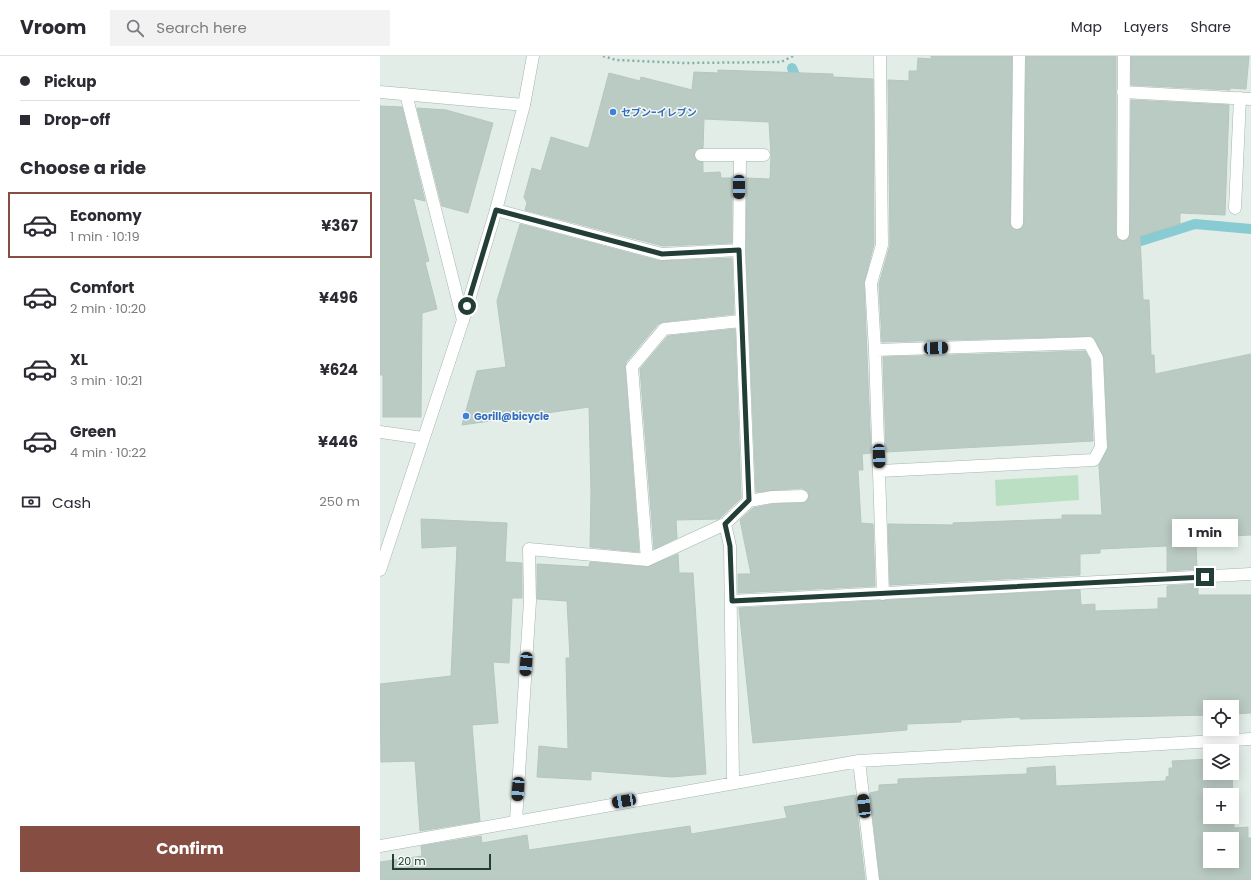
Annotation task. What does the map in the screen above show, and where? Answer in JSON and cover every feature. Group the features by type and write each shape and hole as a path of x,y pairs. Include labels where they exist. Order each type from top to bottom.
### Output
{"street":[{"path":"380,570 463,320 496,210 524,105 532,56"},
{"path":"880,56 882,246 871,283 880,471 883,594"},
{"path":"1017,223 1020,56"},
{"path":"1123,234 1124,56"},
{"path":"380,92 524,105"},
{"path":"1123,92 1246,98 1235,208"},
{"path":"406,94 463,320"},
{"path":"701,155 764,156"},
{"path":"740,155 739,250 749,500"},
{"path":"496,210 662,254 739,250"},
{"path":"647,560 632,367 664,329 741,321"},
{"path":"875,350 1089,343 1097,358 1101,447 1094,460 880,471"},
{"path":"380,432 423,438"},
{"path":"516,820 530,601 529,549 647,560 725,524 749,500 772,497 802,496"},
{"path":"725,524 730,546 732,601 733,782"},
{"path":"732,601 1251,574"},
{"path":"380,846 516,820 858,761 1251,740"},
{"path":"858,761 873,880"}],"path":[{"path":"603,56 616,60 721,63 781,62 793,56"}],"green space":[{"path":"1078,475 1079,500 996,506 995,480"}],"building":[{"path":"931,56 1012,56 1010,223 1011,227 1017,230 1021,229 1024,223 1026,56 1116,56 1116,234 1117,238 1123,241 1127,240 1130,234 1131,100 1229,105 1225,215 1180,213 1180,224 1140,236 1143,300 1149,300 1151,355 1154,355 1155,374 1251,354 1251,535 1233,536 1233,543 1196,543 1197,569 1167,571 1167,546 1100,549 1100,553 1080,554 1080,575 890,585 888,524 953,525 953,523 1062,519 1062,515 1102,515 1099,466 1108,447 1104,358 1092,336 882,342 879,284 890,245 888,80 909,81 909,71 917,71 918,58 931,59"},
{"path":"1131,56 1249,56 1246,89 1230,88 1230,90 1131,85"},
{"path":"718,70 833,74 833,77 873,79 874,244 864,283 871,453 862,454 863,470 858,470 861,523 873,524 875,586 738,593 738,574 751,574 740,520 753,508 773,504 803,503 806,502 809,496 808,492 802,488 756,492 746,250 747,178 770,179 771,155 769,122 704,119 703,148 697,149 694,155 697,161 703,162 703,173 720,172 721,178 732,178 732,243 663,246 525,210 527,203 524,197 532,168 541,171 551,137 587,148 589,147 609,73 640,81 641,77 692,90 694,72 718,73"},
{"path":"380,106 402,107 425,201 413,198 429,261 425,262 437,309 422,313 421,417 383,417 383,375 380,375"},
{"path":"417,108 446,110 493,123 468,213 442,206"},
{"path":"520,224 660,261 732,258 734,314 663,322 658,324 626,362 625,367 639,552 590,547 591,493 589,407 462,425 477,371 506,367 497,301"},
{"path":"735,329 741,498 719,519 676,520 677,538 654,549 640,369 668,336"},
{"path":"1085,351 1090,360 1093,441 886,452 883,357"},
{"path":"421,519 507,523 505,562 522,563 522,598 512,598 509,663 493,662 498,723 472,725 480,821 420,831 415,761 381,762 380,684 451,676 457,546 422,548"},
{"path":"678,554 679,573 693,573 706,774 672,777 591,771 591,780 537,777 539,746 568,749 566,658 570,658 567,601 537,599 537,564 589,567 590,562 647,567"},
{"path":"1198,584 1198,595 1251,595 1251,713 1239,714 1239,700 1203,700 1203,715 1020,719 1020,717 961,720 961,722 907,724 907,730 753,743 739,608 1080,590 1081,605 1095,604 1095,611 1158,609 1158,598 1167,598 1167,586"},
{"path":"1203,759 1203,780 1232,780 1233,788 1203,788 1203,824 1234,824 1234,828 1248,827 1248,838 1251,838 1251,880 880,880 870,793 879,791 879,785 898,784 898,779 1027,774 1027,768 1055,766 1056,786 1166,781 1166,777 1169,776 1169,768 1173,768 1172,761"},
{"path":"855,795 865,880 380,880 380,862 422,856 421,846 481,836 482,843 527,835 529,850 690,826 691,834 787,818 784,807"}],"waterway":[{"path":"792,68 799,85"},
{"path":"1128,245 1195,224 1251,229"}],"place":[{"name":"セブン-イレブン","path":"613,112"},
{"name":"Gorill@bicycle","path":"466,416"}],"route":[{"path":"467,306 496,210 662,254 739,250 749,500 725,524 730,546 732,601 1205,577"}]}
